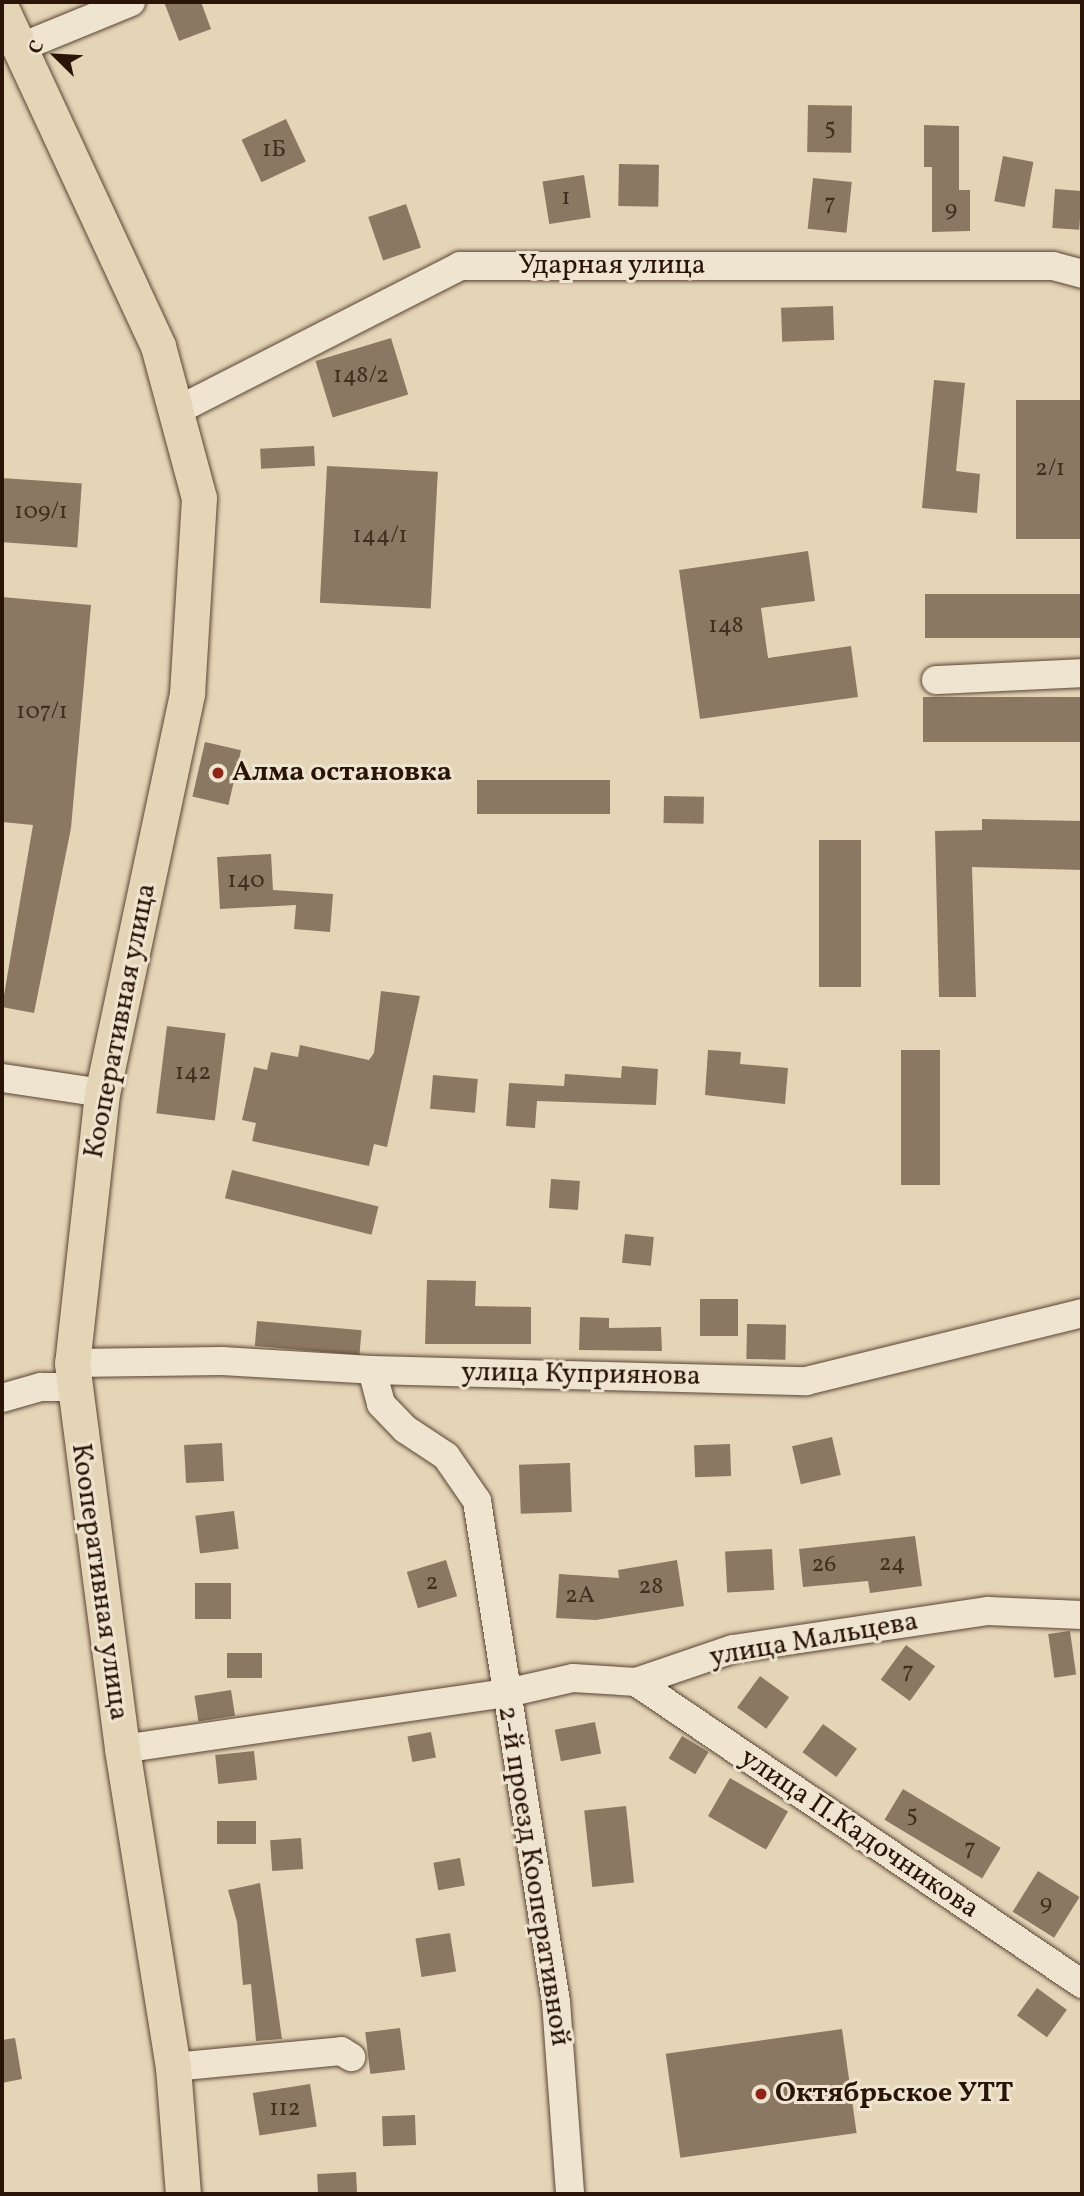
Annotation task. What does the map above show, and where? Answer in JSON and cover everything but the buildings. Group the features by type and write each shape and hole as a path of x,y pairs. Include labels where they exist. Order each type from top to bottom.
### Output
{"main road":[{"name":"Кооперативная улица","path":"2,10 158,346 199,498 187,694 102,1093 72,1375 122,1749 173,2067 183,2194"}],"street":[{"path":"19,48 131,2"},
{"name":"Ударная улица","path":"176,411 460,266 1053,266 1082,274"},
{"path":"936,680 1082,673"},
{"path":"2,1078 102,1093"},
{"name":"улица Куприянова","path":"2,1398 72,1375 222,1361 372,1370 806,1381 1082,1313"},
{"path":"372,1370 381,1404 405,1429 446,1457 477,1501 507,1693"},
{"name":"улица Мальцева","path":"507,1693 573,1678 636,1682 733,1649 974,1613 1082,1615"},
{"name":"улица П.Кадочникова","path":"636,1682 1082,1984"},
{"name":"2-й проезд Кооперативной","path":"122,1749 507,1693 556,2002 570,2194"},
{"path":"173,2067 341,2052 351,2057"}],"place":[{"name":"Алма остановка","path":"218,773"},
{"name":"Октябрьское УТТ","path":"761,2094"}]}
